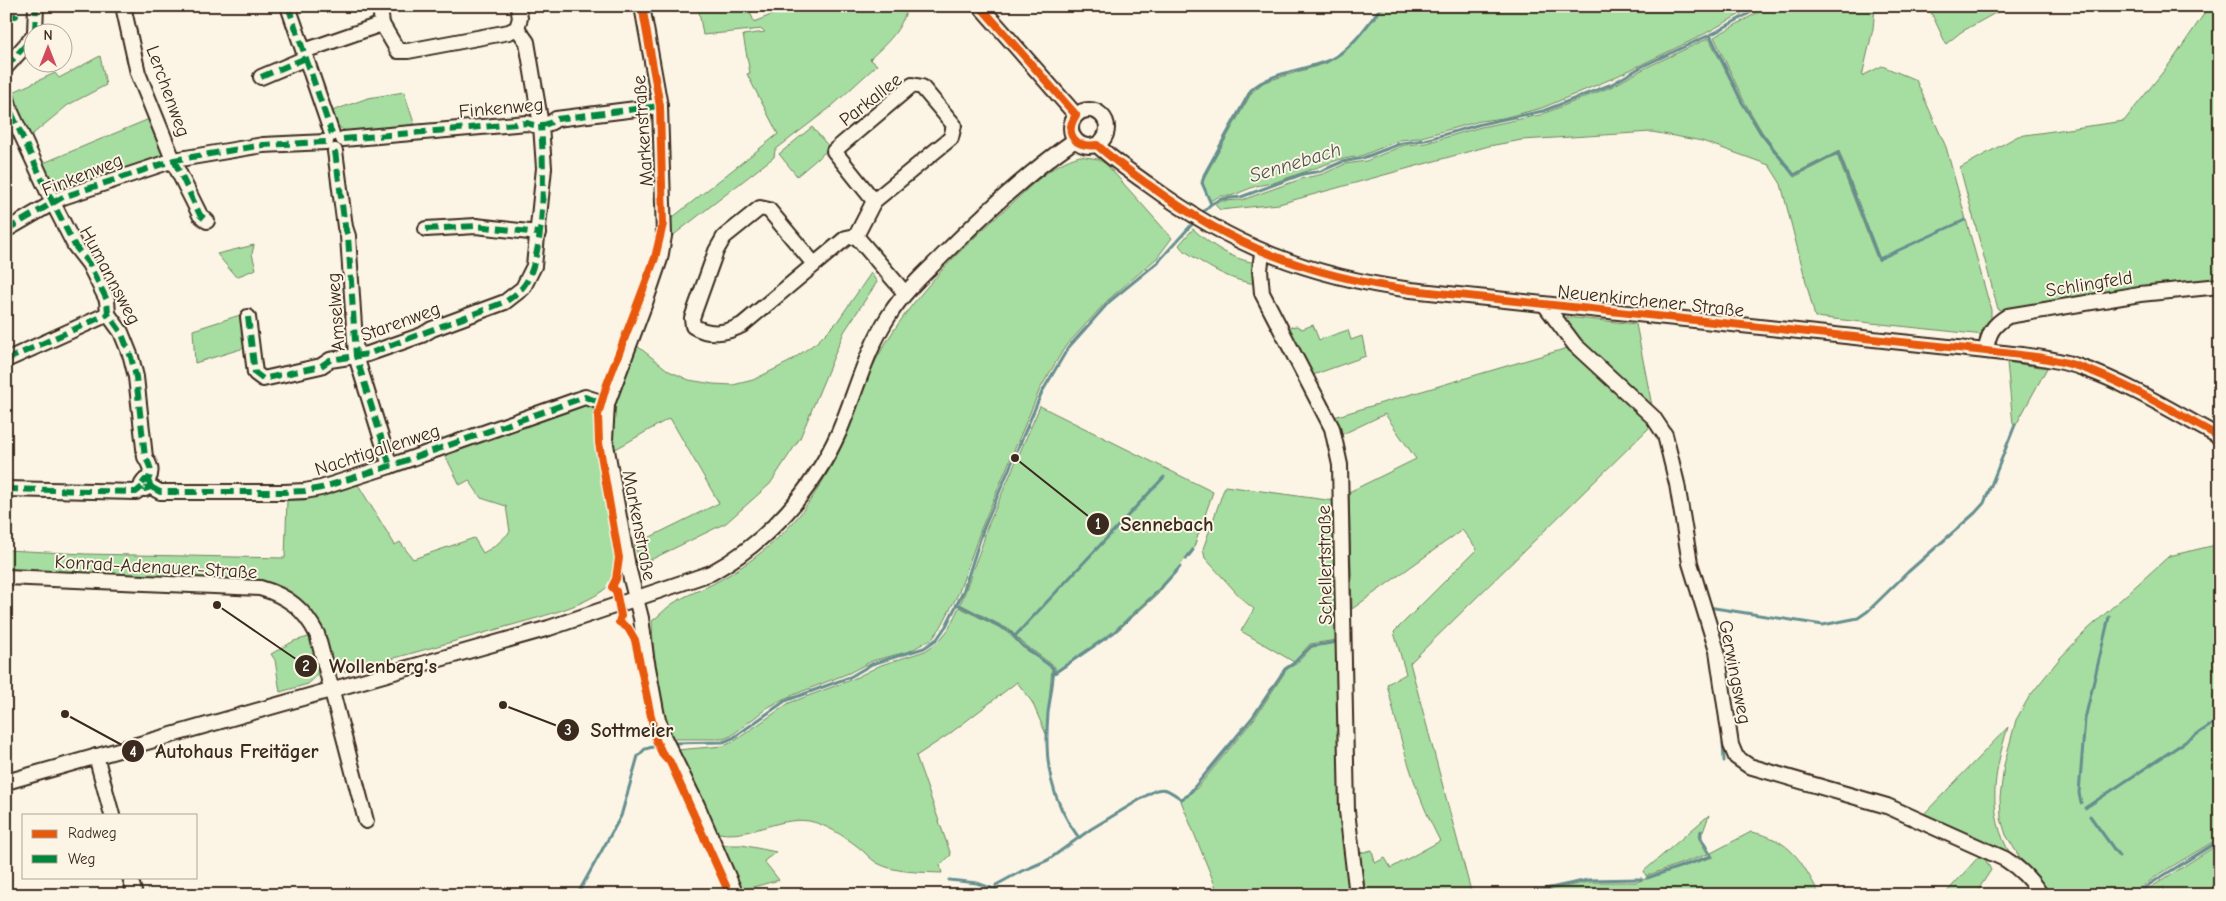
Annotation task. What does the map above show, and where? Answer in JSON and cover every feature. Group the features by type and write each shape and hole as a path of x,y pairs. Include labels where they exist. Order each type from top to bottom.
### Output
{"street":[{"path":"35,22 36,6"},
{"name":"Lerchenweg","path":"123,6 138,73 174,160"},
{"name":"Amselweg","path":"288,6 334,141 345,228 348,236 356,356 390,466"},
{"path":"380,6 382,24 398,51 408,51 509,32 517,28 520,18 518,6"},
{"name":"Markenstraße","path":"642,6 660,106 664,236 660,259 607,404 605,439 641,618 653,697 666,744 697,805 736,895"},
{"path":"980,6 1076,115"},
{"path":"261,77 305,55 382,24"},
{"name":"Starenweg","path":"248,317 255,373 263,379 321,366 330,360 368,354 505,302 516,295 534,266 544,168 541,125 527,42 517,28"},
{"path":"6,67 22,49"},
{"name":"Parkallee","path":"856,236 874,200 951,138 954,125 922,87 912,85 834,151 874,200"},
{"name":"Humannsweg","path":"6,95 11,112 53,203 75,246 88,264 107,300 108,314 121,332 136,377 145,457 151,466 151,476 147,485"},
{"name":"Finkenweg","path":"6,230 63,197 174,160 263,145 334,141 527,123 533,126 550,124 556,119 660,106"},
{"path":"1084,110 1100,113 1108,126 1102,140 1085,146 1075,140 1071,132 1072,122 1076,115 1084,110"},
{"path":"6,782 549,628 636,600 730,563 780,521 808,486 839,432 866,358 890,314 905,294 1012,189 1040,165 1075,140"},
{"name":"Neuenkirchener Straße","path":"1102,140 1148,184 1197,218 1262,253 1328,275 1379,286 2057,360 2084,368 2116,382 2220,437"},
{"path":"174,160 200,215 207,221"},
{"path":"814,264 770,210 760,208 724,237 716,251 692,318 693,326 706,332 725,332 734,329 772,301 846,238 856,236 905,294"},
{"path":"426,229 476,226 538,233"},
{"name":"Schellertstraße","path":"1262,253 1260,270 1262,294 1332,428 1340,465 1347,811 1357,895"},
{"name":"Schlingfeld","path":"1986,351 1987,337 1992,329 2008,316 2140,294 2220,286"},
{"name":"Gerwingsweg","path":"1545,305 1576,345 1611,380 1653,417 1665,435 1677,484 1690,563 1717,651 1731,745 1736,757 1749,766 1887,806 2005,859 2020,868 2041,895"},
{"path":"6,360 108,314"},
{"name":"Nachtigallenweg","path":"6,489 136,492 147,485 160,492 306,491 390,466 585,397 607,404"},
{"name":"Konrad-Adenauer-Straße","path":"6,578 260,588 275,592 296,605 309,618 317,634 333,689 366,821"},
{"path":"96,756 112,814"},
{"path":"130,878 136,895"}],"green space":[{"path":"698,6 748,6 754,22 793,6 908,6 897,29 870,59 877,65 831,107 775,150 774,157 671,237 668,221 778,134 747,74 750,73 743,35 765,32 762,29 703,35"},
{"path":"1385,6 1755,6 1697,38 1611,79 1542,108 1503,118 1480,121 1418,138 1400,140 1361,156 1338,160 1273,183 1256,186 1231,196 1220,196 1210,201 1203,183 1205,176 1252,92 1264,82 1327,63 1351,44"},
{"path":"1769,6 1875,6 1873,29 1862,76 1882,66 1916,80 1946,147 1991,310 1991,322 1984,335 1815,317 1781,184 1769,165 1702,141 1652,132 1522,140 1489,146 1279,204 1220,210 1215,205 1221,201 1242,200 1304,178 1323,174 1345,164 1366,161 1404,145 1426,143 1481,127 1540,115 1613,86 1645,68 1709,38 1741,102 1760,134 1794,177 1837,155 1878,261 1880,260 1839,151 1794,174 1762,132 1744,101 1714,37"},
{"path":"1928,6 2008,6 1961,32 1946,44"},
{"path":"2208,8 2220,13 2220,282 2005,312 1998,309 1960,168 2018,136 2124,121 2174,58"},
{"path":"100,56 106,85 68,105 28,138 11,93 55,73 59,78"},
{"path":"404,92 415,126 346,131 340,128 334,119 332,111 368,98"},
{"path":"154,117 166,153 164,156 65,189 57,188 51,183 41,164"},
{"path":"812,127 830,148 797,176 779,154"},
{"path":"1080,156 1098,159 1107,165 1172,238 1157,258 1108,300 1065,347 1040,389 981,529 959,592 941,627 933,638 910,651 872,661 849,673 783,699 767,708 731,736 723,739 672,739 658,681 652,621 678,600 714,583 764,551 792,523 814,494 837,455 847,434 867,378 903,317 935,277 1033,184 1060,164"},
{"path":"1193,229 1222,250 1238,258 1256,263 1257,284 1227,276 1182,249 1179,245"},
{"path":"254,245 252,254 256,269 236,277 217,254"},
{"path":"871,273 877,282 844,332 800,438 770,484 726,523 642,564 634,545 719,503 670,418 614,450 613,422 615,409 636,345 669,371 689,380 733,385 753,380 789,362 817,342 837,322"},
{"path":"240,315 244,348 195,363 193,330"},
{"path":"1566,317 1636,324 1653,411 1577,341 1564,322"},
{"path":"1313,325 1319,340 1348,330 1351,340 1362,336 1366,356 1313,375 1289,327 1297,326 1302,329"},
{"path":"1571,347 1604,381 1653,424 1410,663 1472,895 1366,895 1360,853 1372,850 1375,863 1385,858 1391,868 1440,841 1415,784 1387,684 1406,674 1394,632 1477,549 1462,530 1352,609 1349,492 1416,459 1385,414 1341,435 1334,417"},
{"path":"2007,362 2047,368 2016,425 2013,424"},
{"path":"587,404 596,412 600,467 616,557 616,572 613,580 607,587 589,599 537,618 345,672 339,670 332,662 324,634 311,610 304,602 286,590 276,587 261,583 6,573 6,550 86,554 285,558 287,500 306,500 357,483 395,545 400,542 413,559 474,538 483,553 495,546 510,532 506,506 481,498 469,480 460,485 444,453"},
{"path":"1040,406 1213,492 1194,547 1158,594 1116,632 1055,673 1055,667 1023,643 1010,630 960,604 986,530"},
{"path":"1225,486 1334,501 1337,640 1310,644 1294,662 1241,631 1254,609 1243,600 1205,558 1203,549"},
{"path":"2220,544 2220,837 2148,882 2135,895 2046,895 2006,835 2001,819 2000,798 2004,765 2016,720 2029,697 2060,658 2086,631 2169,556"},
{"path":"959,607 1008,632 1022,647 1045,662 1052,669 1046,734 1032,702 1017,682 948,735 916,756 951,855 940,865 942,873 908,871 884,866 874,861 840,834 809,821 785,822 738,833 715,832 676,750 723,746 733,742 789,703 851,680 881,665 925,651 938,642 948,630"},
{"path":"312,636 319,663 317,676 308,684 280,692 275,660 271,654 294,641"},
{"path":"1337,643 1340,815 1349,895 1219,895 1181,801 1197,788 1254,719 1287,669 1296,664 1312,647"},
{"path":"2008,727 1996,776 1995,808 2003,839 2011,855 1920,818"},
{"path":"1709,815 1703,832 1700,831 1699,839 1708,854 1646,876 1644,871"},
{"path":"1751,832 1765,835 1786,846 1801,862 1820,895 1525,895 1588,882 1636,882 1713,857 1711,853"},
{"path":"2220,843 2220,895 2163,895 2164,887 2151,895 2139,895"},
{"path":"721,845 742,845 776,852 764,861 779,880 742,890"},
{"path":"1982,853 1991,870 1980,887 1980,895 1944,895"}],"waterway":[{"path":"1211,204 1202,183 1204,175 1251,90 1268,79 1335,57 1351,45 1382,6"},
{"name":"Sennebach","path":"1201,214 1211,204 1221,199 1241,197 1303,174 1321,171 1342,162 1363,158 1402,143 1425,140 1481,124 1543,111 1612,84 1643,66 1716,32 1762,6"},
{"path":"2208,6 2220,11"},
{"path":"1710,35 1742,102 1761,133 1794,175 1838,153 1879,259 1965,220"},
{"name":"Sennebach","path":"670,743 723,742 733,738 785,701 850,677 872,664 924,648 937,639 946,626 963,592 983,530 1042,392 1068,348 1110,301 1158,262 1195,221"},
{"path":"1708,607 1823,625 1858,618 1868,611 1984,503 2015,425"},
{"path":"1014,637 1164,477"},
{"path":"1186,559 1193,550"},
{"path":"1053,674 1113,633 1156,593 1180,567"},
{"path":"957,604 1009,631 1022,645 1053,668 1047,731 1048,764 1055,794 1061,809 1079,838"},
{"path":"2081,803 2079,793 2085,719 2109,617"},
{"path":"997,895 996,885 1048,860 1091,829 1154,791 1165,789 1181,799 1187,796 1252,718 1285,669 1311,646 1337,642"},
{"path":"2085,808 2220,719"},
{"path":"1723,739 1724,761"},
{"name":"Sennebach","path":"577,895 621,816 638,756 645,749 664,744"},
{"path":"2090,816 2119,856"},
{"path":"1647,878 1711,856 1701,838 1701,831"},
{"path":"2136,895 2150,884 2220,840"},
{"path":"1517,895 1588,880 1641,879"},
{"path":"949,880 977,883 996,890"}],"marked path":[{"path":"6,16 16,16 18,6"},
{"path":"35,22 36,6"},
{"path":"288,6 332,134"},
{"path":"6,67 22,49"},
{"path":"261,77 306,58"},
{"path":"6,95 11,112 53,203 75,246 89,264 107,300 108,314 121,332 131,357 136,377 145,457 151,471 148,480 145,480 142,484 145,489 151,487 148,480"},
{"path":"343,139 527,123 542,125 556,119 660,106"},
{"path":"248,317 255,373 263,379 321,366 330,360 368,354 505,302 518,293 527,281 538,247 543,183 541,125"},
{"path":"6,230 63,197 174,160 263,145 326,142"},
{"path":"335,151 345,227 348,236 356,356 390,466"},
{"path":"174,160 200,215 207,221"},
{"path":"426,229 476,226 538,233"},
{"path":"6,360 108,314"},
{"path":"151,487 160,492 305,491 321,488 390,466 585,397 605,404"},
{"path":"6,489 136,492 142,487"}],"cycle path":[{"path":"642,6 660,106 663,224 655,258 606,387 598,415 599,443 619,558 616,579 612,587 616,591 621,616 619,622 628,628 635,640 656,740 662,753 670,762 730,895"},
{"path":"980,6 1076,115 1071,129 1074,139 1083,144 1097,145 1149,185 1210,225 1241,241 1305,267 1374,284 1411,290 2047,359 2071,364 2118,382 2220,437"}],"place":[{"name":"Sennebach","path":"1015,458"},
{"name":"Wollenberg's","path":"217,605"},
{"name":"Sottmeier","path":"503,705"},
{"name":"Autohaus Freitäger","path":"65,714"}]}
